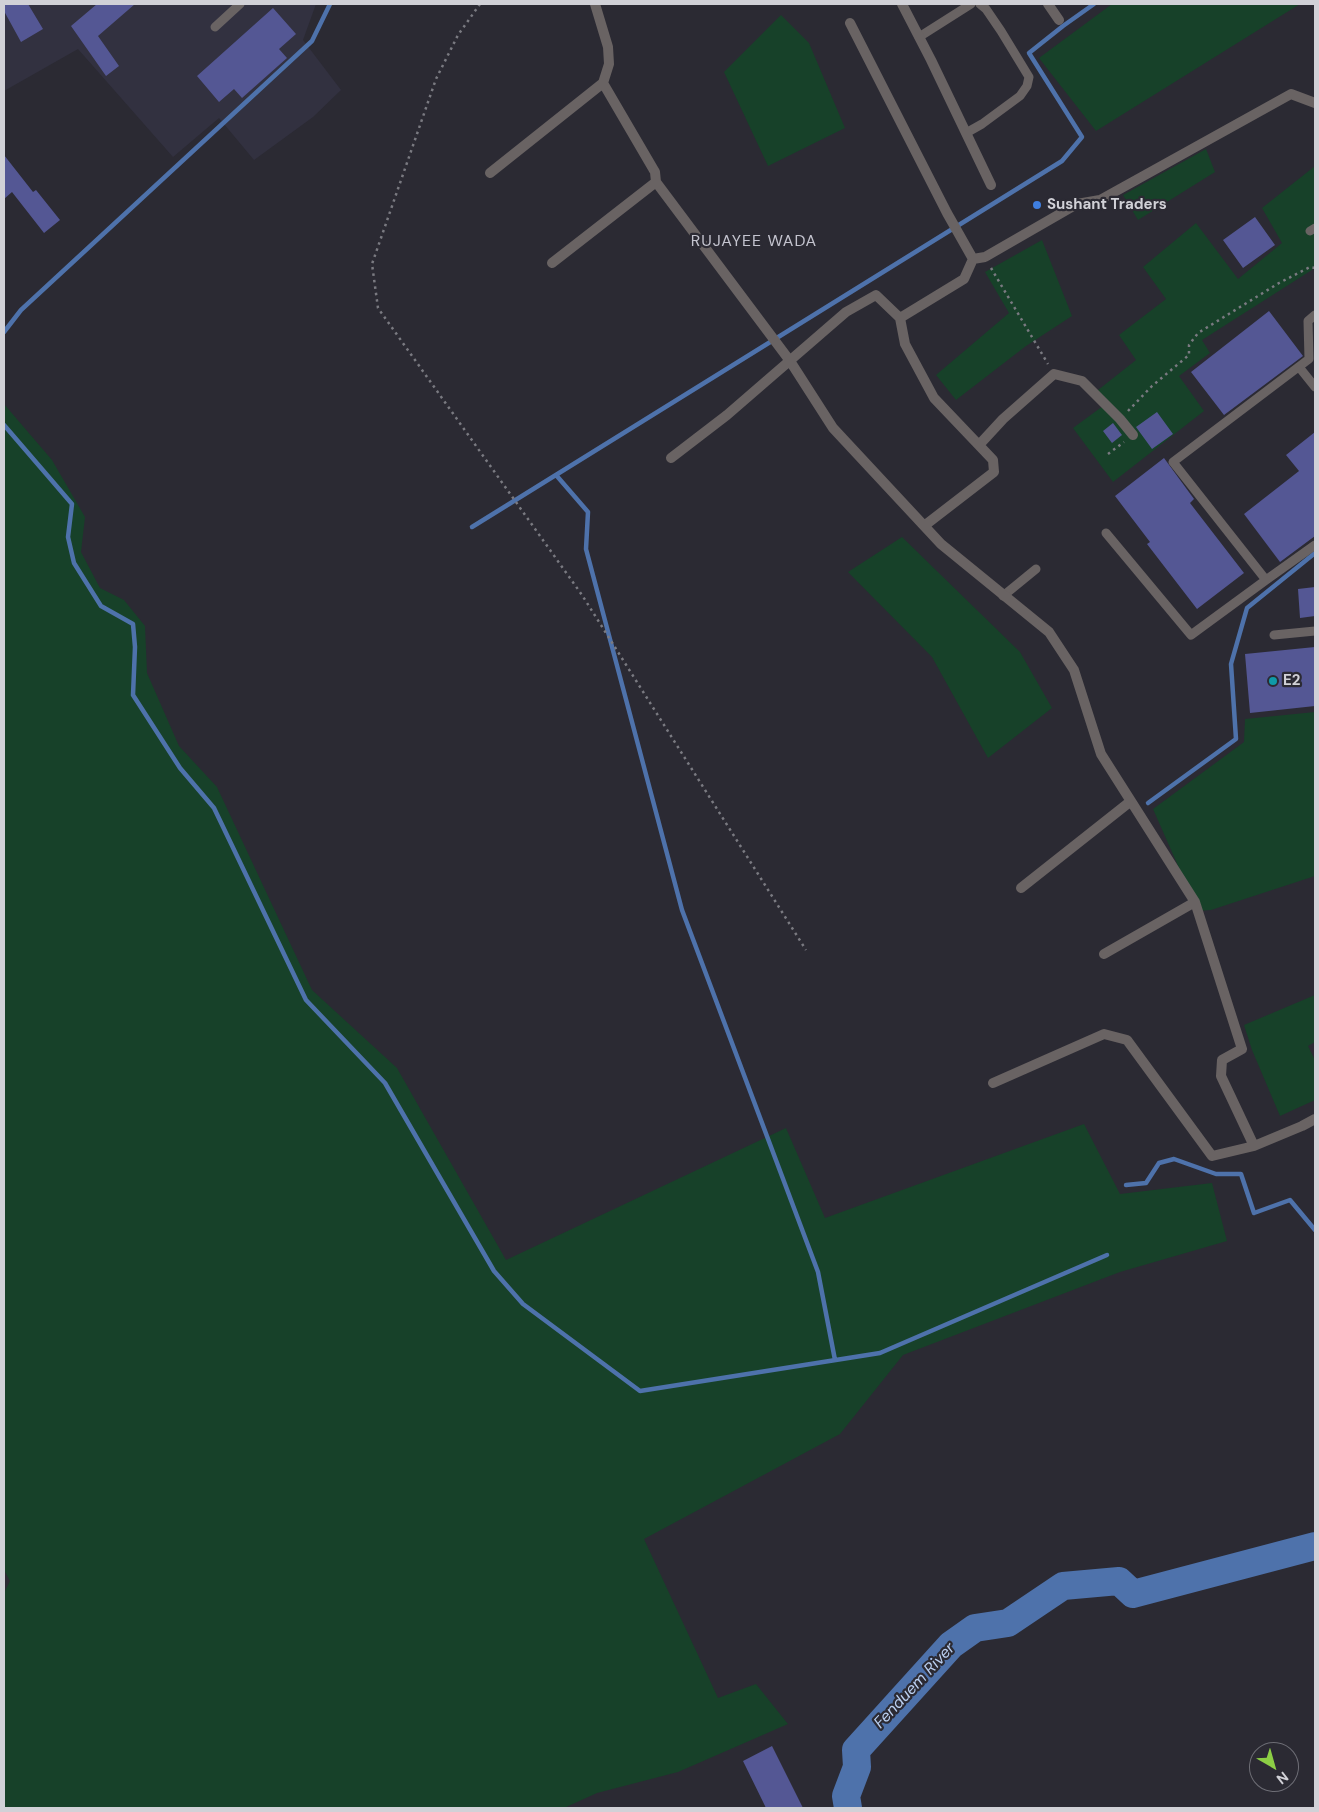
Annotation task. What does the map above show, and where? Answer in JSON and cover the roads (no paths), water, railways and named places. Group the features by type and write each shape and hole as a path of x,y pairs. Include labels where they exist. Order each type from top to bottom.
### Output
{"street":[{"path":"490,173 603,83 609,64 608,47 595,4"},
{"path":"902,4 991,186"},
{"path":"1048,4 1059,20"},
{"path":"850,23 947,213 973,259"},
{"path":"603,83 655,172 656,182 790,361 833,428 941,544 1049,632 1074,670 1101,754 1195,902 1242,1049 1222,1060 1221,1076 1254,1146"},
{"path":"973,259 986,257 1076,204 1100,200 1292,94 1315,103"},
{"path":"552,263 656,182"},
{"path":"900,318 964,279 973,259"},
{"path":"670,458 727,415 846,312 876,295 900,318 905,344 934,398 993,460 994,472 924,526"},
{"path":"978,444 1054,374 1082,381 1120,419 1133,435"},
{"path":"1021,888 1131,801"},
{"path":"1104,954 1195,902"},
{"path":"993,1084 1104,1034 1127,1040 1212,1156 1254,1146 1315,1119"}],"lane":[{"path":"215,28 240,4"},
{"path":"919,37 971,4"},
{"path":"966,132 982,124 1020,96 1028,86 1029,77 986,9 980,4"},
{"path":"1266,580 1173,462 1309,359 1308,321 1315,316"},
{"path":"1299,367 1315,387"},
{"path":"1106,533 1192,635 1315,544"},
{"path":"1003,596 1036,569"},
{"path":"1274,635 1315,631"}],"waterway":[{"path":"4,332 21,310 312,41 330,4"},
{"path":"472,527 1062,161 1082,137 1029,53 1094,4"},
{"path":"4,425 72,504 68,537 74,563 101,606 133,624 135,647 133,695 180,768 214,808 306,1000 385,1083 494,1271 523,1304 640,1391 880,1353 1107,1255"},
{"path":"556,475 588,512 586,549 682,910 818,1272 835,1360"},
{"path":"1148,803 1236,739 1231,664 1247,608 1315,553"},
{"path":"1126,1185 1146,1183 1159,1163 1174,1159 1216,1174 1241,1174 1254,1213 1290,1200 1315,1230"},
{"name":"Fenduem River","path":"848,1808 846,1796 857,1767 856,1750 951,1645 975,1628 1008,1623 1063,1586 1119,1581 1133,1594 1315,1546"}],"place":[{"name":"Sushant Traders","path":"1037,205"},
{"name":"E2","path":"1273,681"}],"district":[{"name":"RUJAYEE WADA","path":"754,242"}]}
